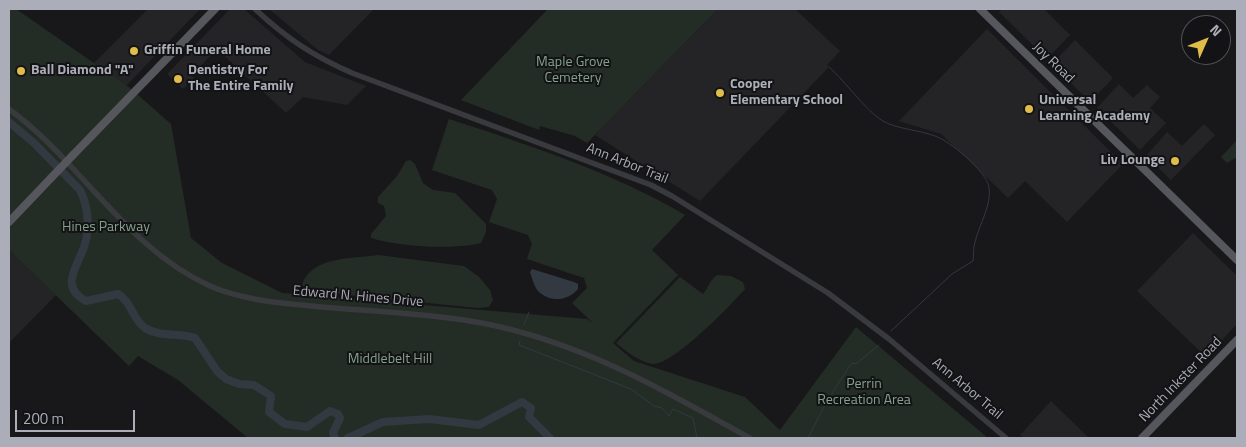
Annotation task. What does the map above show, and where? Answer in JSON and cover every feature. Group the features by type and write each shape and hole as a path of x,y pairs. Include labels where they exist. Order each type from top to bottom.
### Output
{"main road":[{"path":"9,222 215,9"},
{"name":"Joy Road","path":"980,9 1237,260"},
{"name":"North Inkster Road","path":"1142,438 1237,340"}],"street":[{"name":"Ann Arbor Trail","path":"255,9 286,37 320,59 352,73 651,185 672,196 828,293 888,339 1006,438"},
{"name":"Edward N. Hines Drive","path":"9,109 42,137 150,248 188,275 212,286 268,302 436,316 479,322 526,333 576,349 614,365 750,438"}],"shaded area":[{"path":"148,9 200,9 126,86 94,63"},
{"path":"230,9 244,9 305,62 366,86 347,105 303,97 286,113 217,49 191,76 194,78 183,89 167,74"},
{"path":"269,9 374,9 329,55 318,50"},
{"name":"Cooper Elementary School","path":"718,9 795,9 840,51 827,65 829,67 700,201 595,135"},
{"path":"1002,9 1044,9 1070,35 1047,59 999,12"},
{"name":"Universal Learning Academy","path":"987,29 1123,164 1067,222 1025,181 1008,198 941,134 899,121"},
{"path":"1075,40 1113,78 1090,102 1052,64"},
{"path":"1119,84 1133,98 1147,85 1160,97 1150,108 1166,123 1140,150 1097,108"},
{"path":"1204,124 1215,135 1171,180 1146,156 1167,132 1182,146"},
{"path":"1193,233 1237,276 1237,324 1206,357 1137,291"},
{"path":"9,250 56,295 9,343"},
{"path":"532,269 574,282 578,284 578,289 569,296 559,299 543,295 538,291 533,282 530,272"},
{"path":"1051,401 1089,438 1024,438 1020,435"}],"green space":[{"path":"9,9 16,9 130,88 171,124 191,238 222,263 282,293 587,319 594,324 572,303 587,288 584,278 527,259 532,244 528,235 489,222 497,199 492,190 432,170 449,119 570,161 629,186 685,215 652,250 678,275 613,343 634,361 745,397 780,430 856,327 988,438 248,438 178,380 138,356 129,366 9,250"},
{"name":"Maple Grove Cemetery","path":"548,9 718,9 587,143 575,136 540,126 539,130 461,100"},
{"path":"1237,140 1237,157 1227,163 1221,157"},
{"path":"410,160 415,164 423,183 433,190 455,193 486,224 486,232 481,243 441,247 397,244 371,238 371,234 386,216 384,206 378,203 378,197 397,176 406,161"},
{"path":"378,255 464,266 479,277 490,290 493,300 489,307 477,308 310,291 302,285 314,269 323,264"},
{"path":"717,275 731,276 743,282 745,289 728,308 674,355 662,362 648,363 628,353 616,343 680,277 703,294"}],"waterway":[{"path":"829,67 876,116 888,124 942,139 975,165 989,187 989,201 975,242 973,261 952,274 891,331"},
{"path":"9,122 34,143 80,190 86,208 88,227 84,248 73,273 73,288 77,295 86,301 118,294 123,297 137,320 145,328 157,333 195,338 217,371 226,379 239,384 254,385 271,396 269,412 285,424 307,427 330,411 338,414 340,418 333,433 335,438"},
{"path":"524,325 529,312"},
{"path":"520,341 519,345 631,389 654,406 662,408 669,416 673,409 693,418 697,438"},
{"path":"808,438 827,401 851,364 857,363 879,345"},
{"path":"348,438 383,422 429,419 479,425 522,402 531,408 529,417 550,438"}],"place":[{"name":"Griffin Funeral Home","path":"134,51"},
{"name":"Ball Diamond \"A\"","path":"21,71"},
{"name":"Dentistry For The Entire Family","path":"178,79"},
{"name":"Cooper Elementary School","path":"720,93"},
{"name":"Universal Learning Academy","path":"1029,109"},
{"name":"Liv Lounge","path":"1175,161"}],"park label":[{"name":"Hines Parkway","path":"106,228"},
{"name":"Middlebelt Hill","path":"390,360"},
{"name":"Perrin Recreation Area","path":"864,394"}]}
